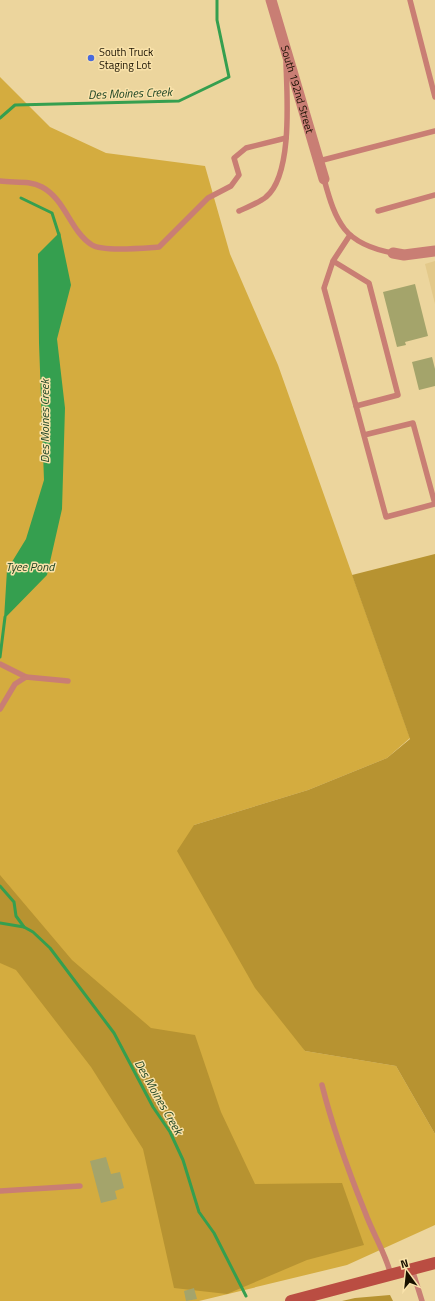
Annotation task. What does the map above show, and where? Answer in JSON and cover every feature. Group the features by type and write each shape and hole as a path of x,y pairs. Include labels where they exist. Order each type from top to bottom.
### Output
{"main road":[{"path":"291,1301 435,1263"}],"street":[{"name":"South 192nd Street","path":"271,0 324,179"},
{"path":"393,254 435,251"}],"lane":[{"path":"410,0 435,97"},
{"path":"239,211 267,197 281,176 286,138 287,90 285,45"},
{"path":"319,161 435,131"},
{"path":"0,181 15,183 25,182 42,188 61,204 83,237 93,246 117,249 159,247 208,198 231,186 239,175 234,158 246,148 286,138"},
{"path":"324,179 337,220 350,235 368,247 393,254"},
{"path":"378,211 435,195"},
{"path":"350,235 333,262 324,288 386,517 435,504 413,423 364,435"},
{"path":"333,262 369,283 398,395 356,406"},
{"path":"0,664 26,677 68,681"},
{"path":"0,709 15,684 26,677"},
{"path":"322,1084 334,1131 348,1170 366,1215 385,1255 391,1274"},
{"path":"0,1191 80,1186"},
{"path":"412,1268 422,1301"}],"shaded area":[{"path":"0,77 50,127 106,153 205,166 230,254 278,365 410,738 387,758 308,790 194,825 305,1051 396,1066 435,1134 435,1225 347,1265 199,1301 0,1301"},
{"path":"435,261 435,304 425,264"},
{"path":"435,554 435,1134 396,1066 305,1051 255,988 177,851 194,825 308,790 387,758 410,739 352,575"},
{"path":"0,875 72,960 151,1028 195,1035 221,1112 255,1184 342,1183 364,1245 307,1260 227,1294 174,1288 143,1149 91,1067 16,970 0,963"},
{"path":"390,1295 393,1301 342,1301 355,1298"}],"water":[{"name":"Tyee Pond","path":"60,232 71,285 57,339 65,408 62,509 47,575 4,619 7,570 26,539 44,480 39,343 38,254"}],"building":[{"path":"415,284 428,336 405,342 406,345 397,347 383,292"},
{"path":"432,357 435,369 435,386 419,390 412,362"},
{"path":"106,1157 111,1174 120,1172 124,1188 115,1191 117,1199 101,1203 90,1161"},
{"path":"194,1288 197,1299 186,1301 184,1291"}],"waterway":[{"name":"Des Moines Creek","path":"0,118 15,105 179,101 229,77 217,20 217,0"},
{"name":"Des Moines Creek","path":"21,198 52,213 59,235"},
{"name":"Des Moines Creek","path":"0,657 5,617"},
{"name":"Des Moines Creek","path":"0,886 14,902 16,916 24,927 33,932 50,948 114,1033 153,1107 170,1132 183,1160 199,1212 214,1233 246,1296"},
{"name":"Des Moines Creek","path":"0,923 24,927"}],"place":[{"name":"South Truck Staging Lot","path":"91,58"}]}
